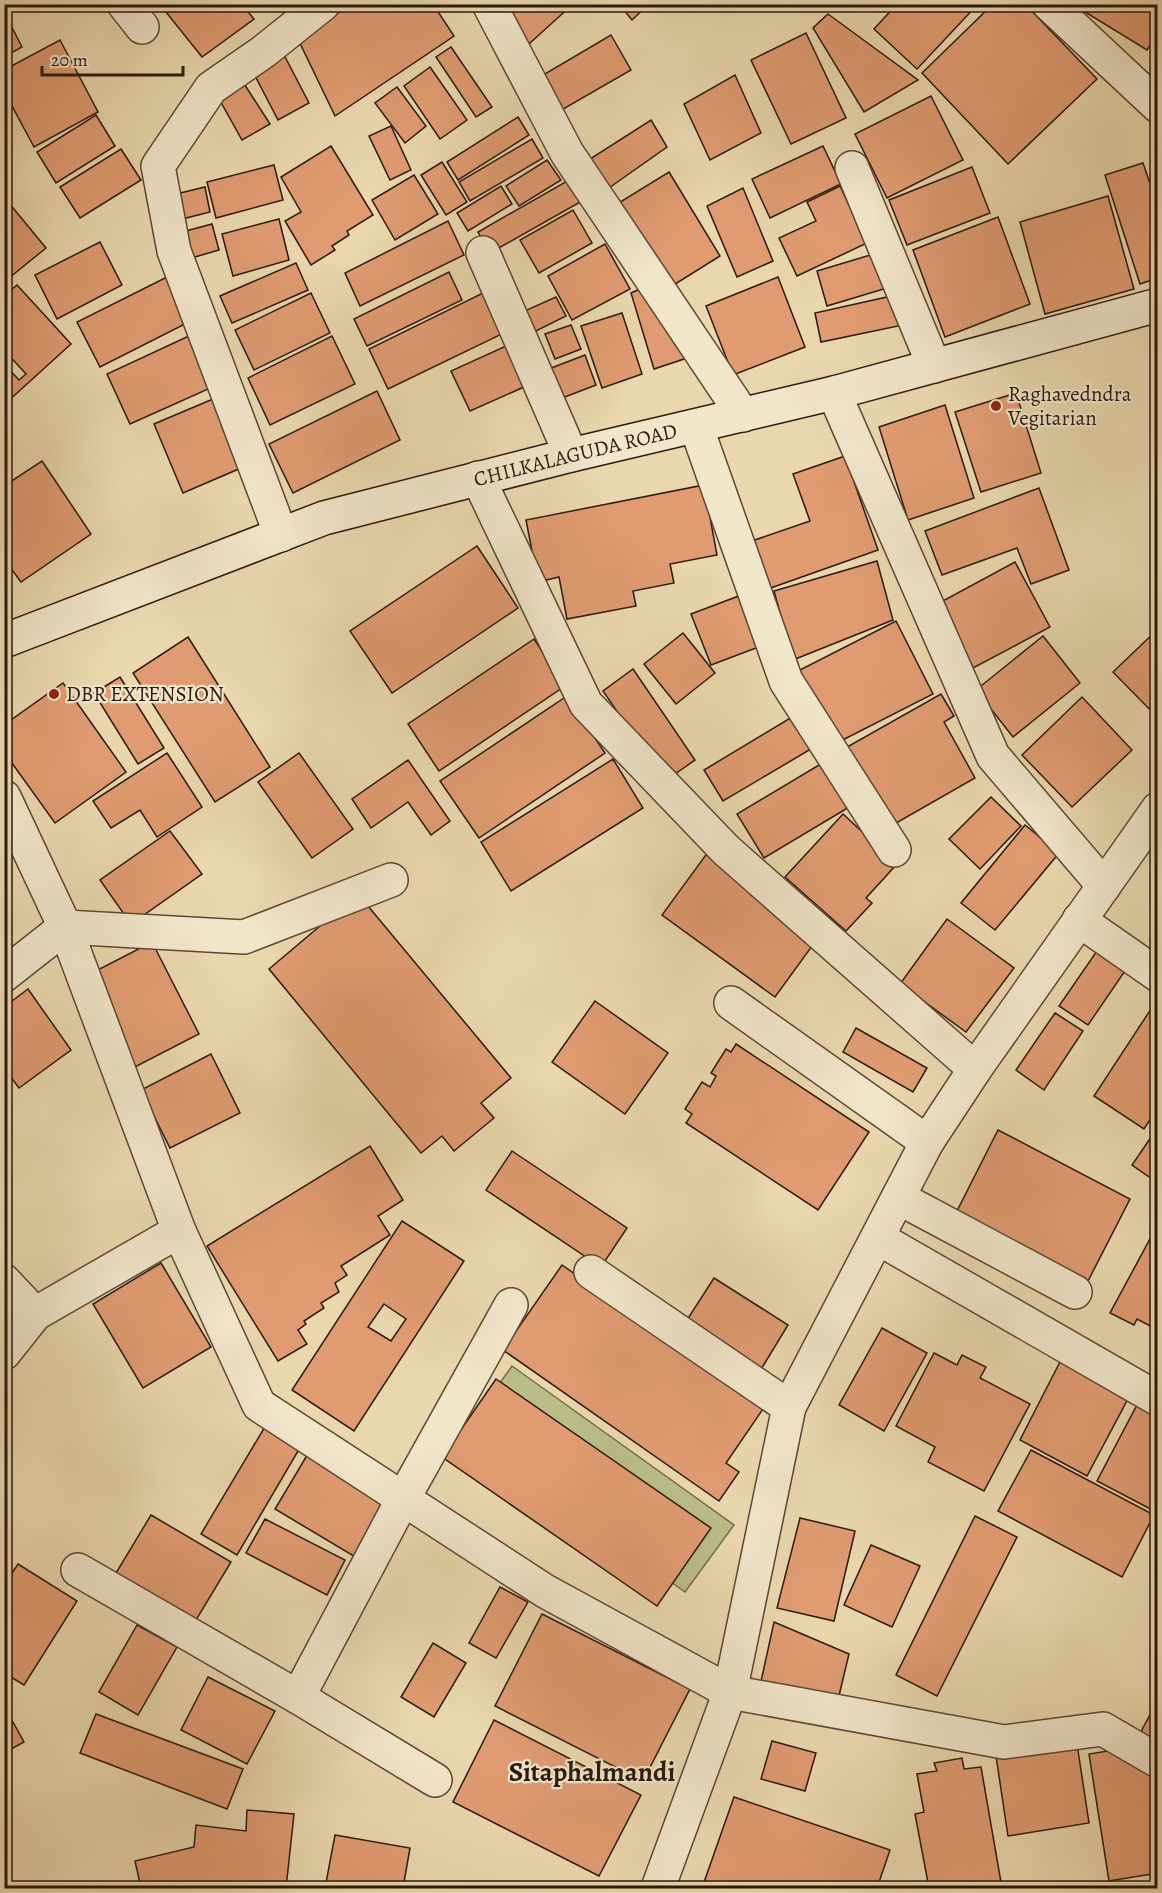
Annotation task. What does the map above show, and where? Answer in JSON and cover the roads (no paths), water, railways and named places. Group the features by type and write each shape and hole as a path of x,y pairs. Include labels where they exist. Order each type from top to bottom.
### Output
{"street":[{"path":"281,535 174,251 158,166 211,88 263,52 323,4"},
{"path":"489,4 567,153 743,415"},
{"path":"1049,4 1158,106"},
{"path":"852,168 934,366"},
{"path":"483,254 572,455"},
{"name":"CHILKALAGUDA ROAD","path":"4,641 324,518 478,478 834,393 1158,305"},
{"path":"834,393 993,756 1104,886"},
{"path":"696,426 786,681 894,850"},
{"path":"478,478 586,704 726,850 975,1069"},
{"path":"4,797 65,927 179,1231 259,1405 545,1591 730,1692 1004,1742 1103,1729 1158,1761"},
{"path":"658,1888 730,1692 789,1407 927,1142 975,1069 1158,809"},
{"path":"4,975 65,927 244,937 391,880"},
{"path":"1079,920 1158,975"},
{"path":"731,1003 927,1142"},
{"path":"898,1198 1074,1292"},
{"path":"4,1353 35,1314 179,1231"},
{"path":"878,1238 1158,1399"},
{"path":"591,1272 789,1407"},
{"path":"4,1281 35,1314"},
{"path":"298,1697 403,1499 511,1305"},
{"path":"78,1570 298,1697 435,1780"}],"place":[{"name":"Raghavedndra Vegitarian","path":"996,406"},
{"name":"DBR EXTENSION","path":"54,694"}],"district":[{"name":"Sitaphalmandi","path":"592,1772"}]}
